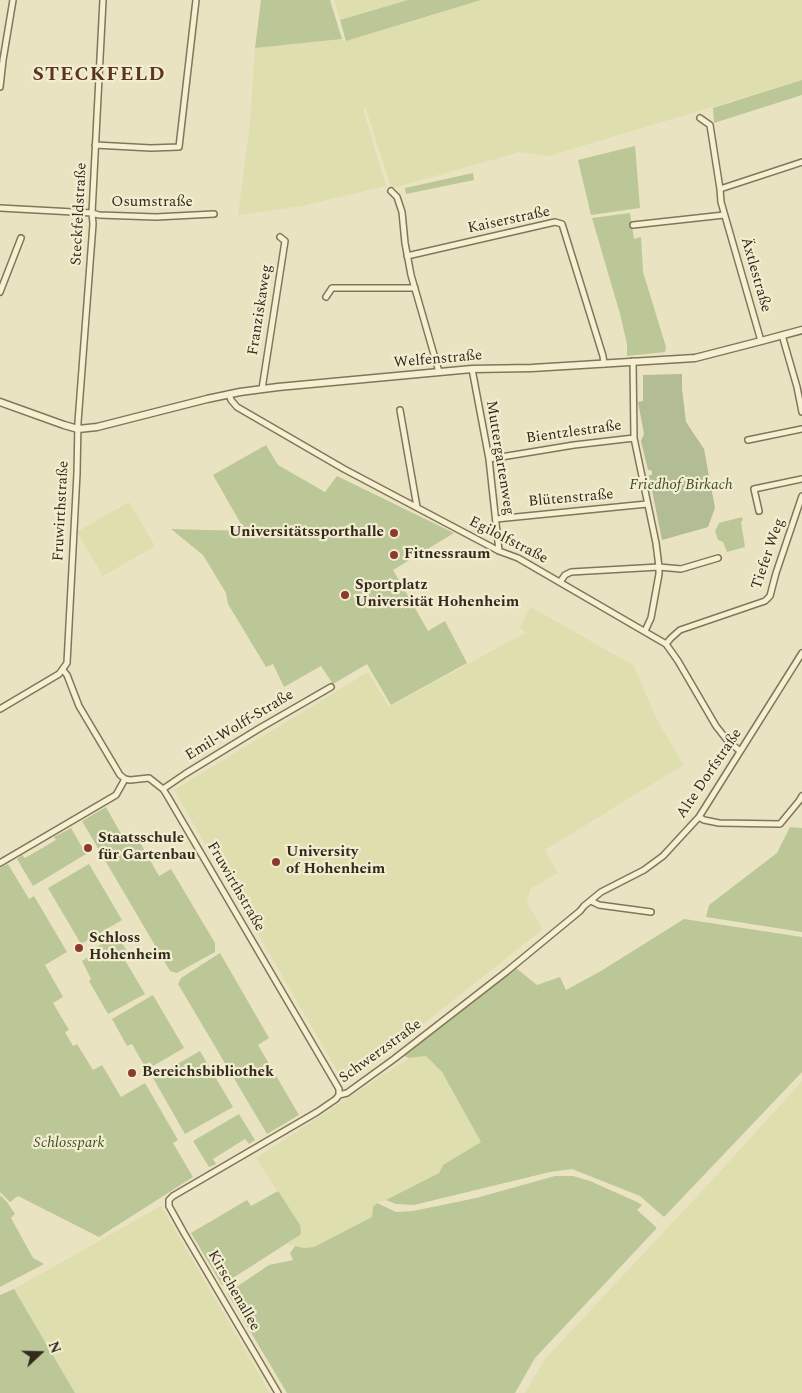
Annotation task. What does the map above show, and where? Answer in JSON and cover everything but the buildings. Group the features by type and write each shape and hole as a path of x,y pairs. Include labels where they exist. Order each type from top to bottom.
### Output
{"street":[{"path":"0,87 1,60 13,0"},
{"name":"Steckfeldstraße","path":"78,425 93,224 103,0"},
{"path":"96,146 179,147 196,0"},
{"name":"Äxtlestraße","path":"700,118 710,126 724,215 761,342"},
{"path":"720,189 802,162"},
{"path":"391,190 398,197 402,212 407,256 439,372"},
{"name":"Osumstraße","path":"0,208 92,213 99,215 214,214"},
{"path":"633,225 724,215"},
{"name":"Kaiserstraße","path":"407,256 555,222 562,224 604,364"},
{"name":"Franziskaweg","path":"262,389 285,241 280,237"},
{"path":"0,292 21,238"},
{"path":"326,297 332,288 415,288"},
{"name":"Welfenstraße","path":"78,425 97,427 229,394 262,389 472,369 532,368 695,358 802,330"},
{"path":"782,335 800,386 802,412"},
{"path":"632,361 634,438 656,543 659,567 651,618 645,631"},
{"name":"Muttergartenweg","path":"472,369 489,459 499,551"},
{"name":"Egilolfstraße","path":"229,394 237,407 344,469 499,551 518,558 666,644 716,726 727,740 740,751"},
{"path":"0,402 56,423 78,425"},
{"path":"400,410 417,507"},
{"name":"Fruwirthstraße","path":"63,670 68,656 78,425"},
{"path":"748,440 802,429"},
{"name":"Bientzlestraße","path":"489,459 574,445 634,438"},
{"path":"759,511 754,489 802,479"},
{"name":"Tiefer Weg","path":"666,644 680,630 765,601 770,596 802,496"},
{"name":"Blütenstraße","path":"496,519 647,504"},
{"path":"560,582 565,575 571,572 659,567 681,569 718,558"},
{"name":"Alte Dorfstraße","path":"591,901 601,892 644,870 662,856 700,817 802,653"},
{"path":"0,709 63,670 67,675 81,709 120,775 125,779 149,778 163,789"},
{"name":"Emil-Wolff-Straße","path":"163,789 331,687"},
{"path":"0,863 116,795 125,779"},
{"name":"Fruwirthstraße","path":"163,789 339,1089 339,1095"},
{"path":"700,817 704,820 720,823 780,824 802,796"},
{"path":"591,901 599,905 651,912"},
{"name":"Schwerzstraße","path":"169,1200 181,1191 317,1112 339,1095 347,1093 460,1008 554,934 591,901"},
{"name":"Kirschenallee","path":"169,1200 169,1206 184,1233 278,1393"}],"green space":[{"path":"261,0 330,0 342,39 255,48"},
{"path":"334,0 408,0 340,20"},
{"path":"408,0 481,0 346,41 340,20"},
{"path":"481,0 802,0 802,80 549,156 520,152 393,188 390,184 366,109 363,109 386,186 302,206 238,215 250,124 255,48 342,39 346,41"},
{"path":"802,80 802,95 714,123 713,108"},
{"path":"635,146 640,208 591,215 578,160"},
{"path":"473,173 474,180 406,194 405,188"},
{"path":"630,213 634,239 641,237 643,272 666,347 665,352 627,356 627,344 620,314 592,218"},
{"name":"Friedhof Birkach","path":"682,374 686,422 704,449 715,508 708,527 662,540 649,475 652,475 652,472 648,470 641,441 644,434 638,402 643,401 643,375"},
{"name":"Sportplatz Universität Hohenheim","path":"266,445 278,465 325,492 337,476 454,533 393,570 428,631 445,621 467,663 391,705 367,664 333,684 321,666 284,687 273,664 266,667 228,604 226,593 203,555 171,529 245,531 213,475"},
{"path":"129,502 155,546 103,576 77,532"},
{"path":"742,517 745,547 727,552 723,542 718,540 715,531 719,523"},
{"path":"531,607 634,666 655,716 683,765 545,850 558,873 530,889 527,903 543,929 345,1084 174,790 368,672 389,707 525,633 520,627"},
{"path":"106,807 126,843 137,837 159,876 171,869 215,943 215,952 177,973 170,971 82,821"},
{"path":"790,827 802,828 802,932 706,917 709,905 777,853"},
{"path":"71,828 86,854 33,886 17,859 22,855 25,858 56,840 54,837"},
{"name":"Schlosspark","path":"8,864 29,899 34,896 67,952 45,965 63,997 53,1003 69,1030 65,1032 73,1046 77,1044 93,1070 102,1065 121,1097 145,1083 178,1140 173,1143 193,1177 99,1237 18,1196 10,1202 0,1192 0,868"},
{"path":"89,864 122,920 81,944 48,888"},
{"path":"684,919 802,937 802,1072 664,1217 640,1196 572,1169 550,1172 414,1205 396,1204 386,1200 439,1173 443,1165 481,1142 442,1072 426,1056 409,1058 404,1056 516,968 537,985 560,977 566,990 601,971"},
{"path":"117,935 128,953 123,957 145,994 108,1014 89,981 91,979 82,961 90,956 88,952"},
{"path":"220,953 269,1038 258,1045 299,1115 267,1134 178,984 181,978"},
{"path":"153,995 184,1048 153,1066 150,1062 144,1065 132,1044 127,1046 112,1019"},
{"path":"200,1051 233,1107 185,1134 153,1078"},
{"path":"426,1056 442,1072 481,1142 443,1165 439,1173 377,1203 373,1207 372,1217 314,1247 305,1248 287,1244 300,1235 301,1228 256,1158 409,1058"},
{"path":"802,1081 802,1393 525,1393 544,1360"},
{"path":"239,1114 255,1140 249,1144 245,1139 213,1159 216,1164 209,1167 193,1141"},
{"path":"555,1176 573,1176 590,1181 637,1202 642,1205 637,1210 656,1229 535,1358 515,1393 287,1393 228,1294 269,1265 293,1260 290,1253 295,1246 304,1248 314,1247 372,1217 373,1207 377,1203 396,1212 413,1211 476,1198"},
{"path":"278,1191 300,1225 300,1235 222,1285 191,1233 247,1200 251,1206"},
{"path":"0,1195 15,1214 11,1218 33,1258 44,1264 0,1287"},
{"path":"161,1206 270,1393 75,1393 14,1289"},
{"path":"14,1289 75,1393 0,1393 0,1295"}],"place":[{"name":"Universitätssporthalle","path":"394,533"},
{"name":"Fitnessraum","path":"394,555"},
{"name":"Sportplatz Universität Hohenheim","path":"345,595"},
{"name":"Staatsschule für Gartenbau","path":"88,848"},
{"name":"University of Hohenheim","path":"276,862"},
{"name":"Schloss Hohenheim","path":"79,948"},
{"name":"Bereichsbibliothek","path":"132,1073"}],"district":[{"name":"STECKFELD","path":"99,76"}]}
